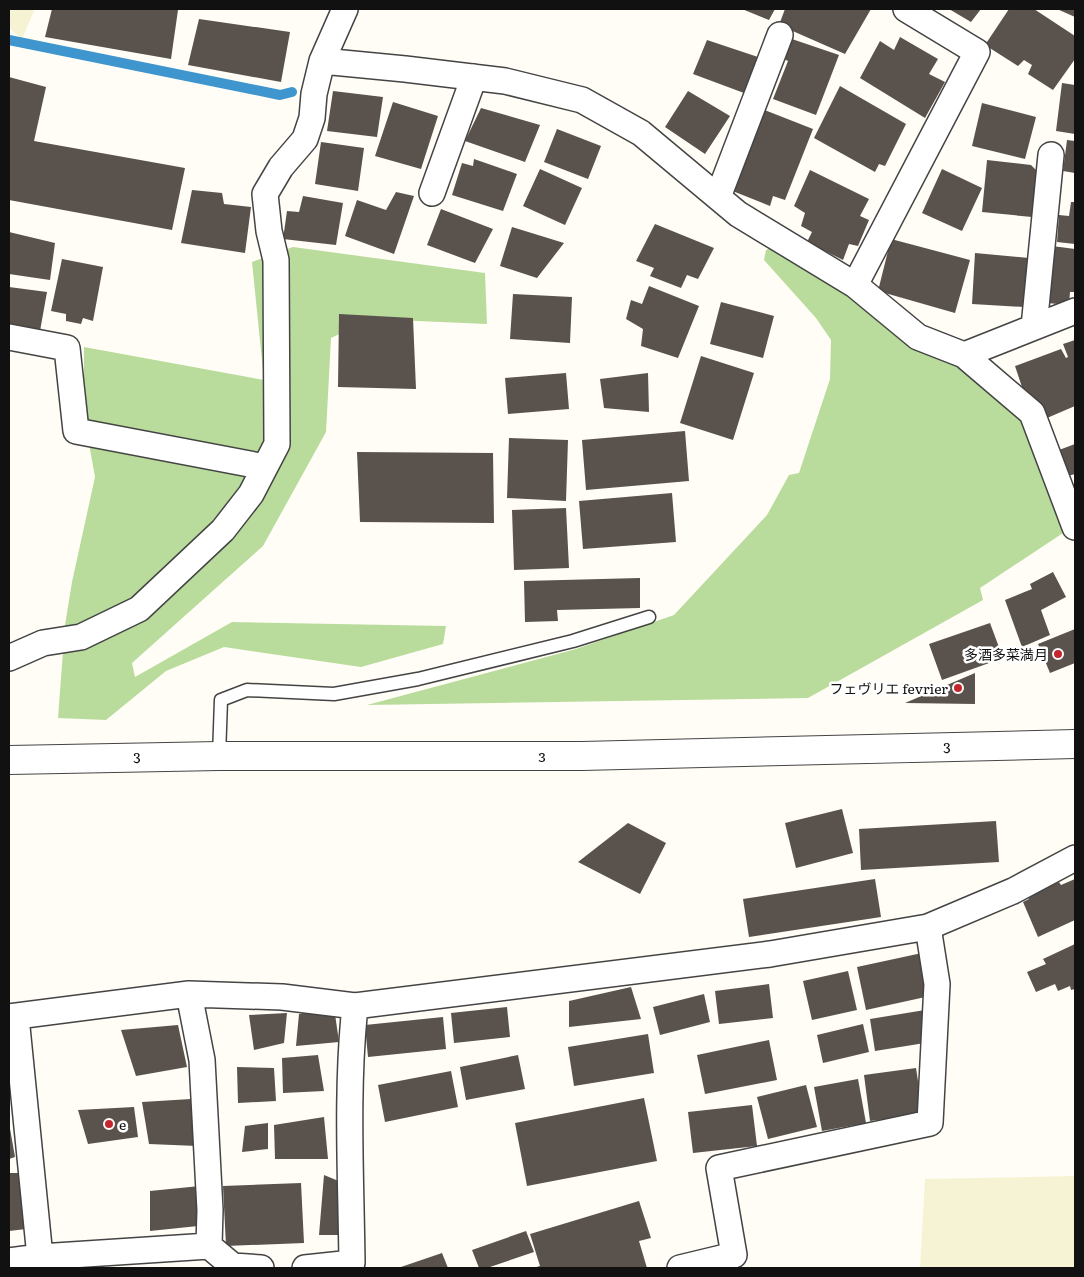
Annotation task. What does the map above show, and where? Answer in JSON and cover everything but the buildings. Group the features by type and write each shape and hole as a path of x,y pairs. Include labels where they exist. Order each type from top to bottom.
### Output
{"street":[{"path":"9,658 42,643 81,637 139,609 223,530 251,494 277,444 276,260 269,231 265,194 281,167 305,139 312,118 314,94 322,61 345,9"},
{"path":"855,284 977,52 906,9"},
{"path":"718,197 780,35"},
{"path":"322,61 506,81 582,100 641,133 738,214 855,284 918,336 964,354 1032,413 1072,510"},
{"path":"432,194 474,77"},
{"path":"1034,327 1051,156"},
{"path":"964,354 1075,311"},
{"path":"9,337 67,348 76,431 265,467"},
{"name":"3","path":"9,760 219,756 582,756 1075,744"},
{"path":"40,1257 12,1017 189,994 282,997 355,1006 770,954 928,927 1013,891 1075,858"},
{"path":"680,1268 734,1255 719,1168 930,1123 938,984 928,927"},
{"path":"189,994 202,1060 210,1210 209,1246"},
{"path":"306,1268 353,1265 350,1149 352,1034 355,1006"},
{"path":"9,1261 40,1257 209,1246 233,1266 261,1268"}],"lane":[{"path":"219,756 221,700 247,690 334,694 418,679 573,640 649,617"}],"shaded area":[{"path":"9,9 35,9 22,39 9,28"},
{"path":"1075,1176 1075,1268 920,1268 925,1179"}],"green space":[{"path":"293,247 485,273 487,324 371,319 331,338 326,432 263,546 132,663 135,677 232,622 446,626 443,644 361,667 224,647 166,671 106,720 58,718 65,625 72,582 95,477 84,416 84,347 264,380 252,262"},
{"path":"774,247 870,311 961,361 1016,409 1045,475 1063,533 980,588 983,600 808,698 367,705 576,649 674,615 767,515 789,475 799,473 830,379 831,340 816,318 764,260 766,250"}],"waterway":[{"path":"9,40 280,95 292,92"}],"place":[{"name":"多酒多菜満月","path":"1058,654"},
{"name":"フェヴリエ fevrier","path":"958,688"},
{"name":"e","path":"109,1124"}]}
